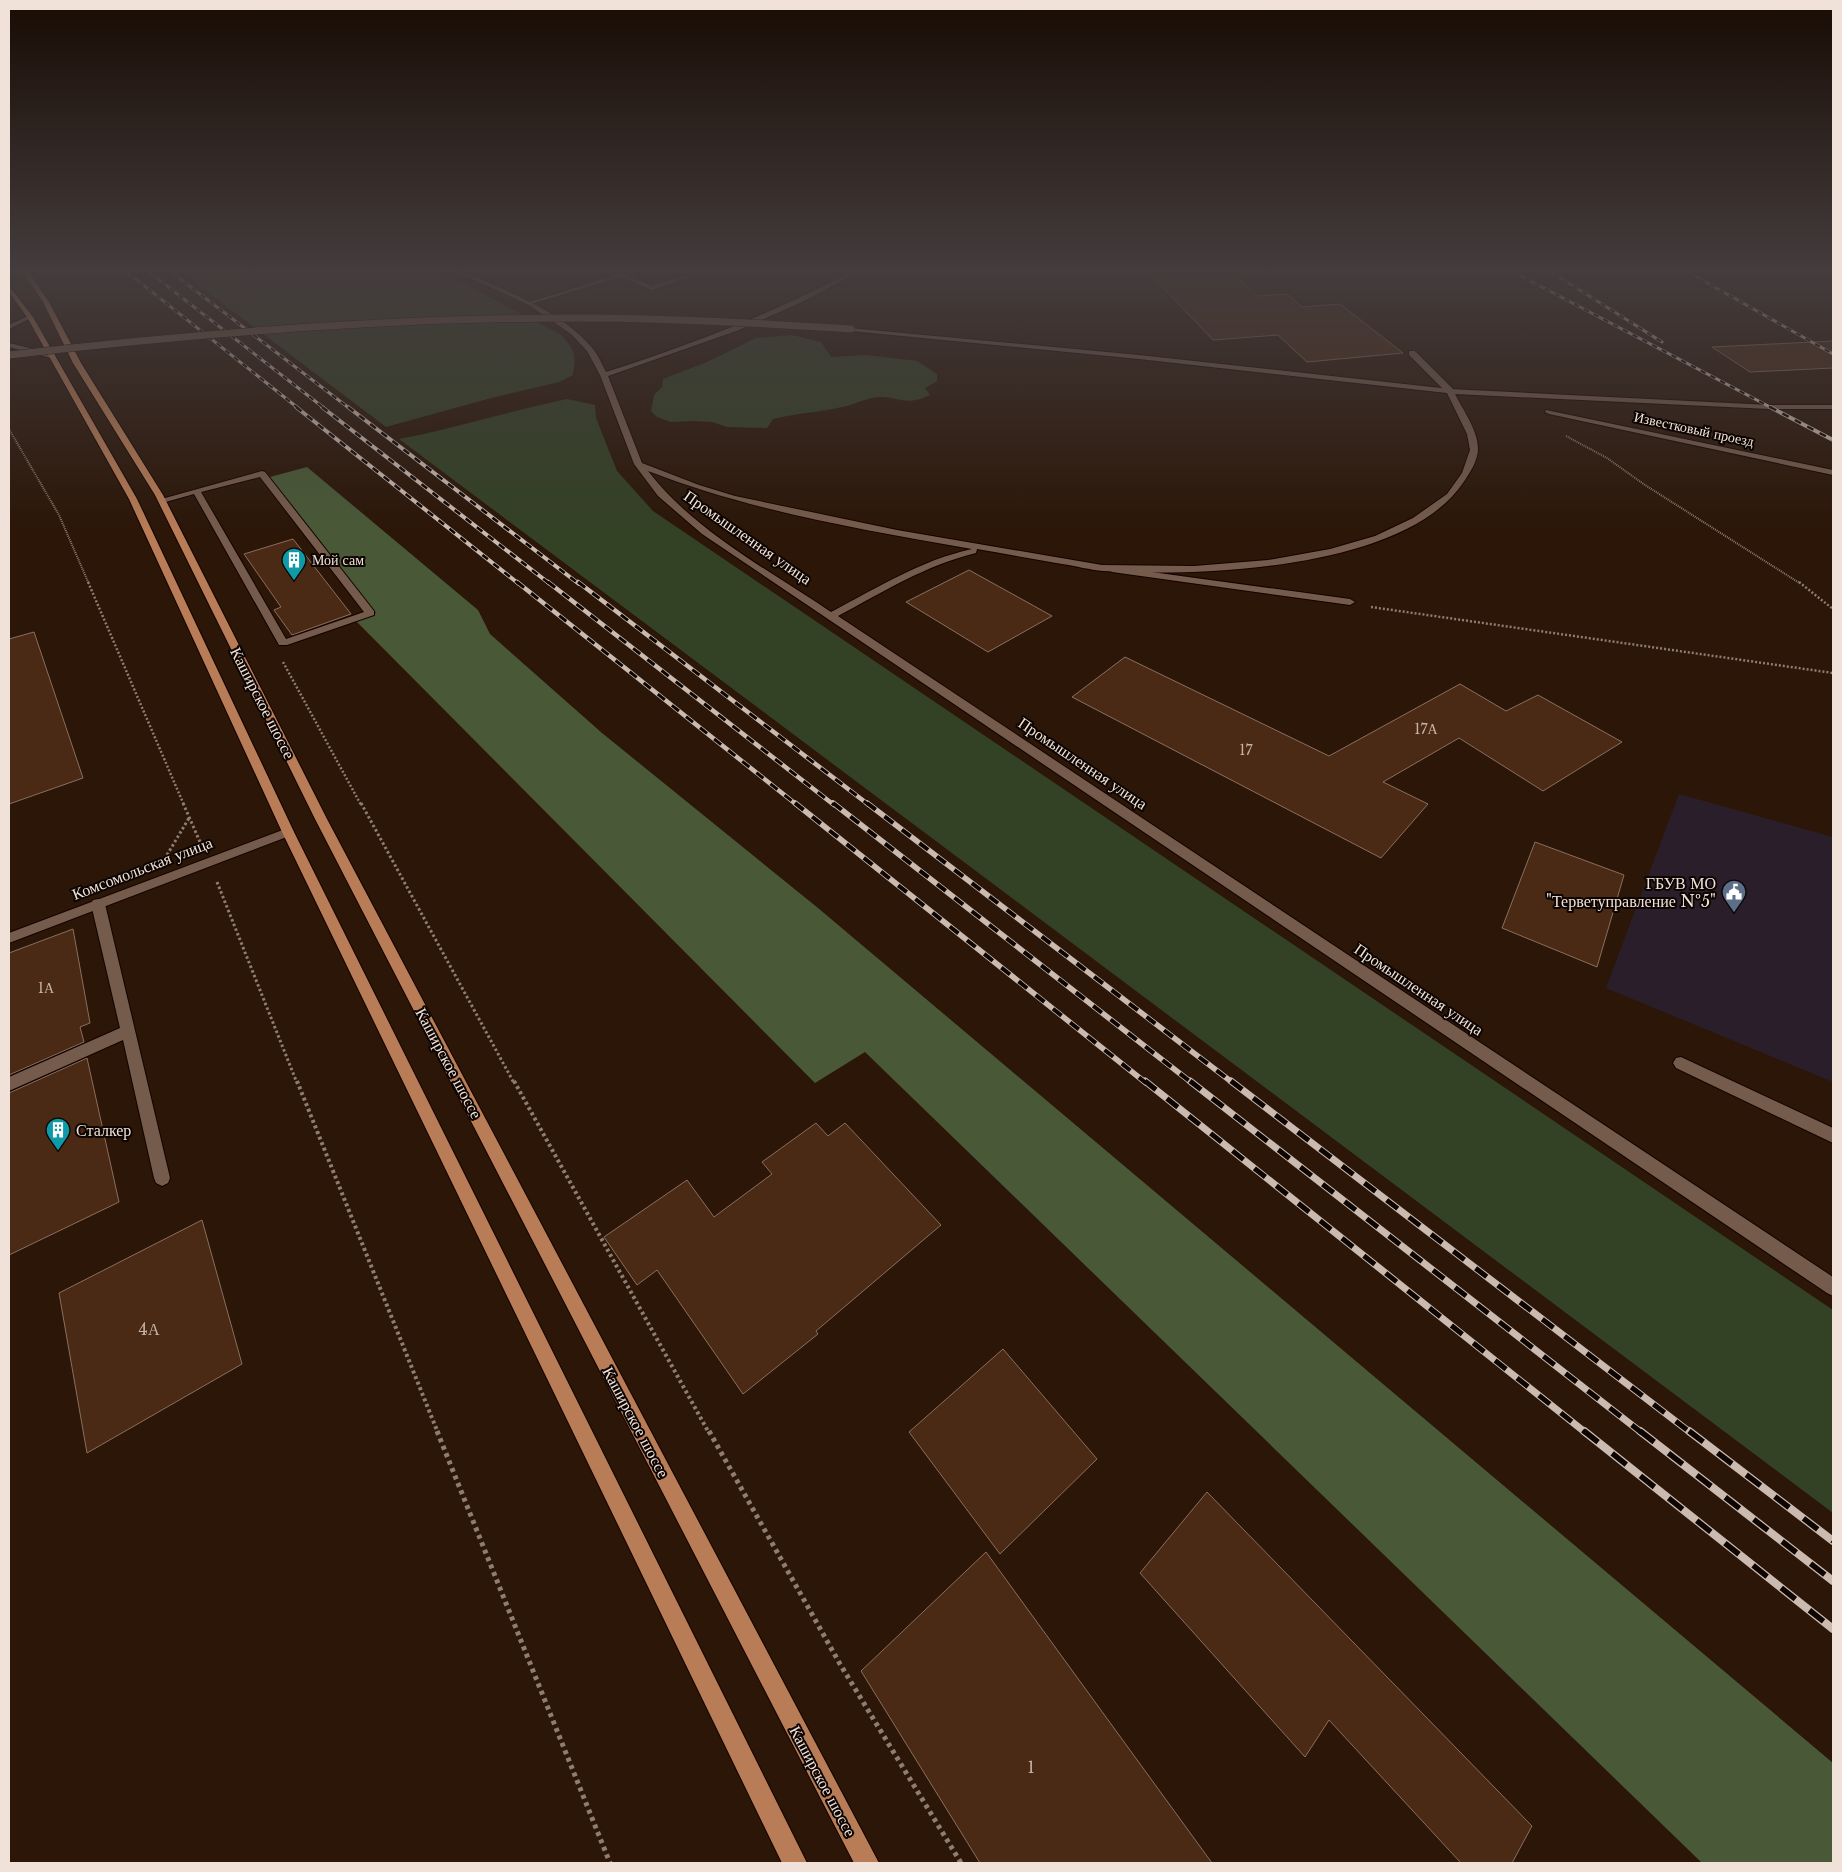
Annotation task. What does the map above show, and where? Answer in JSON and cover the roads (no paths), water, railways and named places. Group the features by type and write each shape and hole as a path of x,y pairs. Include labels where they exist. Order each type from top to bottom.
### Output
{"main road":[{"name":"Каширское шоссе","path":"73,355 162,500 321,819 867,1863"},
{"name":"Каширское шоссе","path":"51,356 134,499 288,832 796,1863"}],"street":[{"name":"Промышленная улица","path":"593,355 604,375 638,464 661,494 705,532 1833,1287"},
{"path":"604,375 663,355"},
{"path":"1123,355 1450,390 1833,408"},
{"path":"1102,568 1194,569 1268,563 1331,552 1378,538 1416,520 1450,496 1466,474 1474,450 1471,434 1450,390 1414,355"},
{"name":"Известковый проезд","path":"1549,412 1833,473"},
{"path":"638,464 696,487 733,498 897,534 1102,568 1350,602"},
{"path":"162,500 196,491 262,474 370,613 283,643 196,491"},
{"path":"831,616 936,561 957,554 984,549"},
{"name":"Комсомольская улица","path":"9,938 288,832"},
{"path":"98,904 162,1178"},
{"path":"9,1084 128,1031"},
{"path":"1681,1063 1833,1136"}],"railway":[{"path":"232,355 298,408"},
{"path":"256,355 324,408"},
{"path":"280,355 349,408"},
{"path":"1672,355 1772,408"},
{"path":"296,407 519,584"},
{"path":"322,407 550,584"},
{"path":"348,407 579,584"},
{"path":"1770,407 1833,440"},
{"path":"517,582 797,805"},
{"path":"548,582 834,805"},
{"path":"578,582 869,805"},
{"path":"795,803 1146,1083"},
{"path":"833,803 1192,1083"},
{"path":"867,803 1233,1083"},
{"path":"1145,1081 1586,1433"},
{"path":"1190,1081 1642,1433"},
{"path":"1231,1081 1691,1433"},
{"path":"1584,1431 1833,1629"},
{"path":"1640,1431 1833,1581"},
{"path":"1689,1431 1833,1541"}],"place":[{"name":"Мой сам","path":"294,581"},
{"name":"ГБУВ МО \"Терветуправление №5\"","path":"1734,913"},
{"name":"Сталкер","path":"58,1151"}]}
